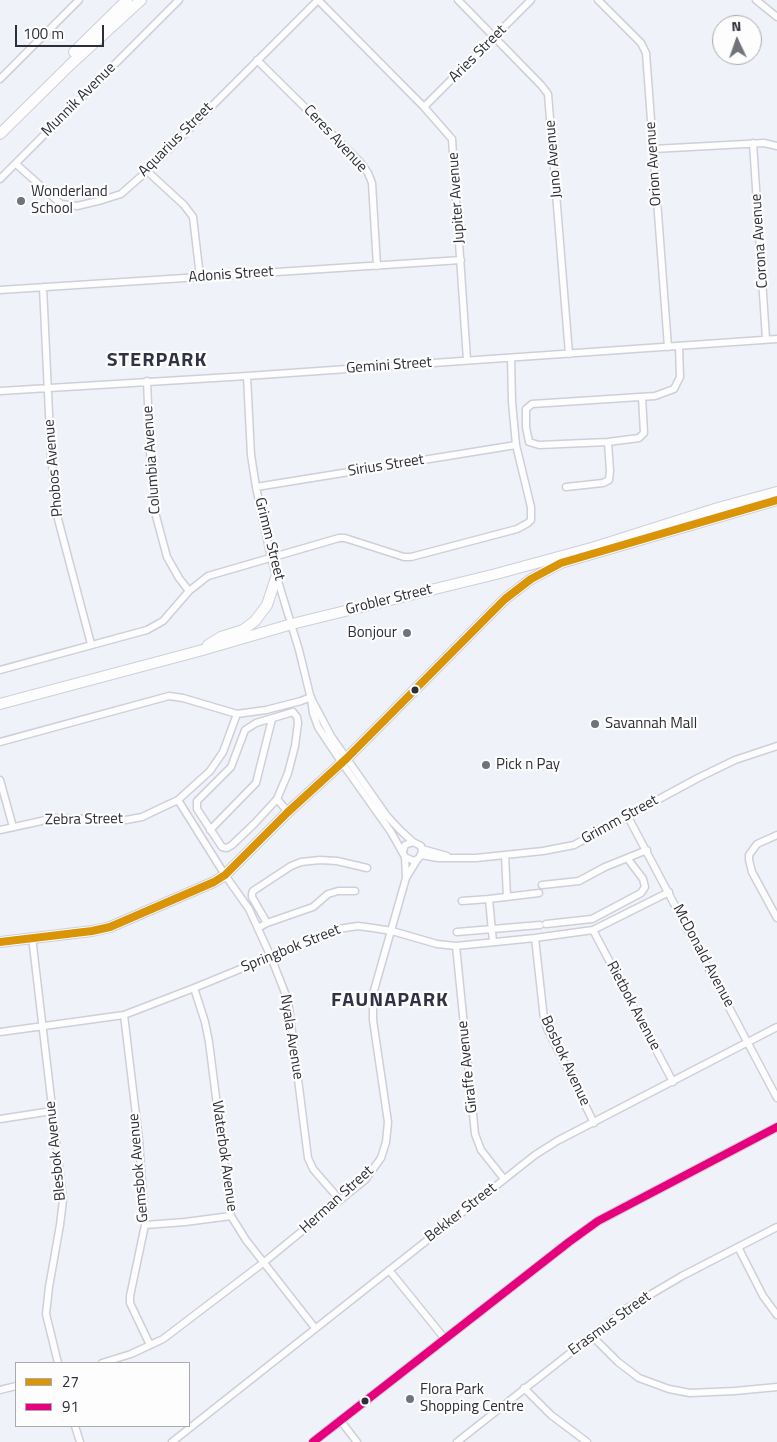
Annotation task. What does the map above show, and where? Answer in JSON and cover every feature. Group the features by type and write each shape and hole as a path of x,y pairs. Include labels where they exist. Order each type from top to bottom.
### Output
{"main road":[{"path":"0,125 127,0"},
{"name":"Munnik Avenue","path":"0,134 72,63 141,0"},
{"name":"Grobler Street","path":"0,704 292,624 496,574 777,492"},
{"path":"496,574 561,563 777,500"},
{"path":"0,942 92,931 110,927 203,888 225,875 288,812 344,761 505,599 530,578 597,549 604,544"},
{"path":"199,651 212,642 243,630 255,621 267,605 277,575"}],"street":[{"name":"Munnik Avenue","path":"0,179 179,0"},
{"name":"Aquarius Street","path":"16,164 56,202 66,206 77,206 116,196 147,171 318,0"},
{"name":"Jupiter Avenue","path":"318,0 450,135 453,144 467,360"},
{"name":"Juno Avenue","path":"458,0 548,94 569,354"},
{"name":"Aries Street","path":"424,107 531,0"},
{"name":"Orion Avenue","path":"598,0 644,47 647,64 668,347"},
{"path":"756,0 777,17"},
{"path":"1,74 77,1"},
{"name":"Ceres Avenue","path":"257,60 361,162 368,173 372,183 377,266"},
{"path":"653,149 753,143 777,146"},
{"name":"Corona Avenue","path":"753,143 766,339"},
{"path":"147,171 184,205 193,218 200,277"},
{"name":"Adonis Street","path":"0,290 461,260"},
{"name":"Phobos Avenue","path":"43,288 51,456 58,519 91,644"},
{"name":"Gemini Street","path":"0,391 247,376 777,339"},
{"path":"642,397 644,429 642,436 639,438 608,442 532,444 529,442 526,409 534,403 642,397 662,395 670,392 677,387 680,377 679,346"},
{"path":"0,670 146,630 159,624 190,591 208,576 343,538 404,557 416,557 517,529 531,520 530,501 516,445 512,402 511,358"},
{"name":"Grimm Street","path":"247,376 251,455 256,487 271,558 292,624 311,698 344,761 404,854"},
{"name":"Columbia Avenue","path":"147,381 151,472 156,516 168,557 179,578 190,591"},
{"path":"566,487 603,483 609,480 608,442"},
{"name":"Sirius Street","path":"256,487 516,445"},
{"path":"0,742 169,696 183,698 237,714 266,710 311,698"},
{"path":"294,712 298,723 290,763 276,798 255,823 227,848 222,847 196,809 197,801 231,767 245,730 256,723 294,712"},
{"name":"Zebra Street","path":"0,830 55,818 118,820 134,819 150,814 178,800 218,762 237,714"},
{"path":"210,830 256,783 272,719"},
{"name":"Grimm Street","path":"420,855 476,858 543,851 574,845 735,760 777,746"},
{"name":"Grimm Street","path":"344,761 387,816 413,842"},
{"path":"0,780 13,827"},
{"path":"276,798 288,812"},
{"name":"Nyala Avenue","path":"178,800 225,875 249,909 271,957 289,1008 308,1158 313,1169 340,1200"},
{"name":"McDonald Avenue","path":"628,815 777,1098"},
{"path":"777,835 757,844 749,855 749,860 752,872 777,918"},
{"path":"413,842 419,844 420,855 410,860 404,854 405,845 413,842"},
{"path":"542,885 579,881 605,867 646,850"},
{"name":"Herman Street","path":"404,854 406,878"},
{"name":"Herman Street","path":"106,1362 123,1357 163,1339 263,1263 365,1180 375,1168 381,1158 386,1142 388,1122 380,1077 372,1004 375,982 392,931 406,878 420,855"},
{"path":"505,855 507,897"},
{"path":"457,932 592,919 641,894 645,888 642,878 628,859"},
{"path":"267,923 252,897 253,891 291,866 301,862 320,860 338,861 367,868"},
{"path":"258,928 313,907 328,894 355,891"},
{"name":"Springbok Street","path":"0,1032 124,1015 338,929 358,926 392,931 437,944 456,946 535,938 593,930 669,892"},
{"path":"462,901 539,893"},
{"path":"489,898 492,942"},
{"name":"Rietbok Avenue","path":"593,930 673,1082"},
{"name":"Blesbok Avenue","path":"32,937 63,1205 48,1287 46,1314 58,1362"},
{"name":"Bosbok Avenue","path":"535,938 542,1010 547,1028 594,1123"},
{"name":"Giraffe Avenue","path":"456,946 475,1134 481,1150 504,1179"},
{"name":"Waterbok Avenue","path":"194,988 209,1042 231,1216 263,1263 316,1328"},
{"name":"Gemsbok Avenue","path":"124,1015 139,1140 145,1225 130,1303 150,1345"},
{"name":"Bekker Street","path":"172,1442 504,1179 546,1148 777,1027"},
{"path":"0,1118 52,1111"},
{"path":"313,1442 598,1222 777,1126"},
{"path":"145,1225 231,1216"},
{"name":"Erasmus Street","path":"461,1441 524,1388 626,1309 777,1227"},
{"path":"738,1247 763,1296 777,1315"},
{"path":"389,1270 445,1339"},
{"path":"592,1336 618,1362 639,1378 669,1389 690,1392 735,1391 777,1387"},
{"path":"0,1390 15,1386"},
{"path":"524,1388 551,1415 587,1442"},
{"path":"340,1420 357,1442"},
{"path":"75,1427 80,1442"}],"transit line":[{"name":"27","path":"0,942 92,931 110,927 214,882 225,875 288,812 346,759 505,599 531,579 561,563 777,500"},
{"name":"91","path":"313,1442 598,1221 777,1127"}],"place":[{"name":"Wonderland School","path":"21,201"},
{"name":"Bonjour","path":"407,633"},
{"name":"Savannah Mall","path":"595,724"},
{"name":"Pick n Pay","path":"486,765"},
{"name":"Flora Park Shopping Centre","path":"410,1399"}],"district":[{"name":"STERPARK","path":"157,361"},
{"name":"FAUNAPARK","path":"390,1001"}]}
